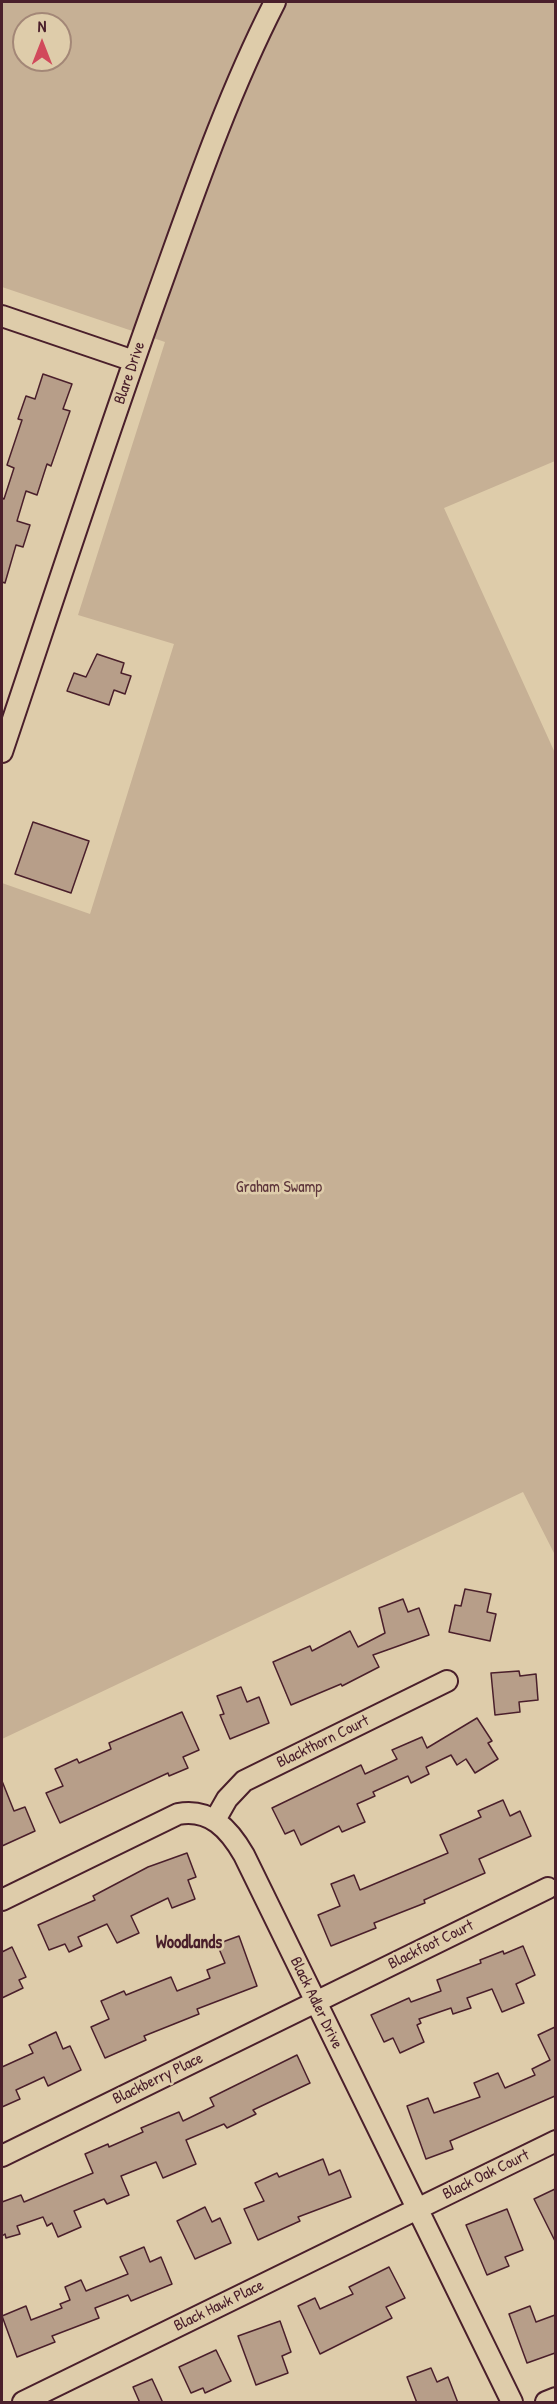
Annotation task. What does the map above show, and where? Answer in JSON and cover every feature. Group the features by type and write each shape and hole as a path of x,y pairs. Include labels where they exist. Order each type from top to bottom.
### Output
{"street":[{"name":"Blare Drive","path":"2,752 134,360 225,107 275,2"},
{"path":"2,316 134,360"},
{"name":"Blackthorn Court","path":"215,1820 233,1792 251,1777 447,1681"},
{"path":"2,1900 169,1817 191,1813 215,1820"},
{"name":"Black Adler Drive","path":"215,1820 238,1844 512,2403"},
{"name":"Blackfoot Court","path":"315,2002 548,1888"},
{"name":"Blackberry Place","path":"2,2156 315,2002"},
{"name":"Black Oak Court","path":"416,2209 555,2141"},
{"name":"Black Hawk Place","path":"23,2403 416,2209"},
{"path":"546,2403 555,2398"}],"green space":[{"name":"Graham Swamp","path":"2,2 555,2 555,461 444,508 555,753 555,1555 523,1492 2,1739 2,883 90,914 174,644 78,615 165,342 2,287"}],"building":[{"path":"43,374 72,384 63,409 70,411 51,466 47,464 37,495 26,491 17,521 30,525 23,547 16,545 5,583 2,582 2,498 4,499 14,468 7,465 22,420 18,419 26,396 35,399"},
{"path":"97,654 124,663 121,673 131,676 125,694 114,690 109,705 67,691 74,673 86,677"},
{"path":"33,822 89,841 71,893 15,874"},
{"path":"465,1589 491,1594 487,1612 496,1614 490,1641 449,1632 455,1605 461,1606"},
{"path":"403,1599 408,1612 419,1608 429,1635 373,1655 379,1667 342,1686 341,1684 291,1705 273,1662 310,1646 312,1651 350,1631 358,1647 385,1633 379,1608"},
{"path":"519,1671 520,1676 536,1674 538,1700 519,1702 520,1712 495,1715 491,1673"},
{"path":"241,1687 247,1702 259,1697 269,1723 230,1739 220,1715 224,1714 217,1696"},
{"path":"182,1712 199,1750 183,1757 188,1768 169,1776 168,1773 60,1823 46,1793 63,1786 55,1769 77,1759 79,1763 111,1749 109,1743"},
{"path":"477,1718 492,1741 488,1743 498,1759 475,1773 466,1759 457,1765 451,1755 426,1767 429,1774 411,1783 408,1776 373,1792 375,1796 357,1804 365,1822 342,1832 339,1826 301,1845 294,1830 285,1834 272,1808 361,1765 365,1774 397,1759 392,1750 422,1737 427,1748"},
{"path":"2,1781 14,1811 25,1807 35,1831 2,1846"},
{"path":"503,1800 510,1816 520,1811 531,1836 479,1859 485,1873 424,1900 425,1903 374,1923 376,1928 331,1946 318,1915 340,1906 331,1884 354,1875 360,1890 448,1853 440,1835 481,1817 478,1811"},
{"path":"187,1853 196,1877 188,1880 195,1899 172,1908 168,1898 131,1916 139,1933 117,1943 107,1924 78,1937 82,1946 69,1952 65,1944 49,1950 38,1925 95,1900 93,1896 148,1867"},
{"path":"239,1936 257,1986 197,2009 199,2014 144,2036 146,2040 105,2058 91,2027 109,2019 101,2001 124,1991 126,1995 171,1977 177,1991 210,1978 207,1970 225,1963 217,1944"},
{"path":"523,1946 535,1975 516,1984 524,2003 502,2012 492,1989 467,1998 471,2008 453,2014 451,2008 419,2019 421,2023 417,2025 424,2042 400,2053 393,2038 384,2042 371,2015 409,1998 411,2002 441,1991 437,1980 481,1963 480,1960"},
{"path":"12,1947 26,1977 19,1980 23,1988 2,1998 2,1952"},
{"path":"555,2027 555,2096 450,2141 453,2149 426,2159 407,2106 428,2098 434,2113 480,2097 474,2083 498,2073 505,2088 535,2075 532,2069 550,2060 538,2035"},
{"path":"56,2032 63,2049 70,2046 81,2070 48,2086 44,2077 16,2090 20,2099 2,2107 2,2067 33,2053 29,2045"},
{"path":"297,2055 310,2083 253,2110 256,2114 227,2128 224,2124 186,2140 196,2164 163,2178 156,2162 121,2176 129,2195 107,2204 104,2199 74,2211 81,2227 58,2237 52,2223 47,2226 43,2217 17,2226 20,2234 6,2238 5,2234 2,2236 2,2202 21,2195 24,2202 93,2173 85,2154 108,2144 109,2147 143,2132 141,2128 179,2112 183,2121 214,2106 210,2098"},
{"path":"323,2159 329,2175 340,2170 351,2197 298,2217 300,2221 258,2240 244,2209 264,2201 255,2183 277,2173 279,2177"},
{"path":"555,2189 555,2241 534,2199"},
{"path":"205,2207 212,2222 220,2218 231,2243 195,2259 177,2221"},
{"path":"507,2209 523,2250 505,2257 509,2266 487,2275 466,2225"},
{"path":"144,2247 150,2262 161,2257 172,2284 131,2301 128,2295 95,2308 99,2318 52,2336 55,2342 17,2357 2,2316 26,2306 31,2320 62,2308 60,2304 70,2300 65,2287 81,2280 86,2291 128,2274 120,2257"},
{"path":"389,2267 405,2298 386,2307 392,2318 320,2354 298,2306 315,2298 320,2309 353,2294 349,2287"},
{"path":"530,2306 536,2322 555,2315 555,2353 527,2363 509,2314"},
{"path":"280,2321 291,2352 282,2356 288,2373 256,2385 238,2336"},
{"path":"216,2350 231,2381 205,2393 203,2388 191,2393 179,2367"},
{"path":"431,2368 437,2382 448,2377 458,2403 417,2403 407,2377"},
{"path":"152,2379 163,2403 140,2403 133,2387"}],"district":[{"name":"Woodlands","path":"189,1943"}]}
